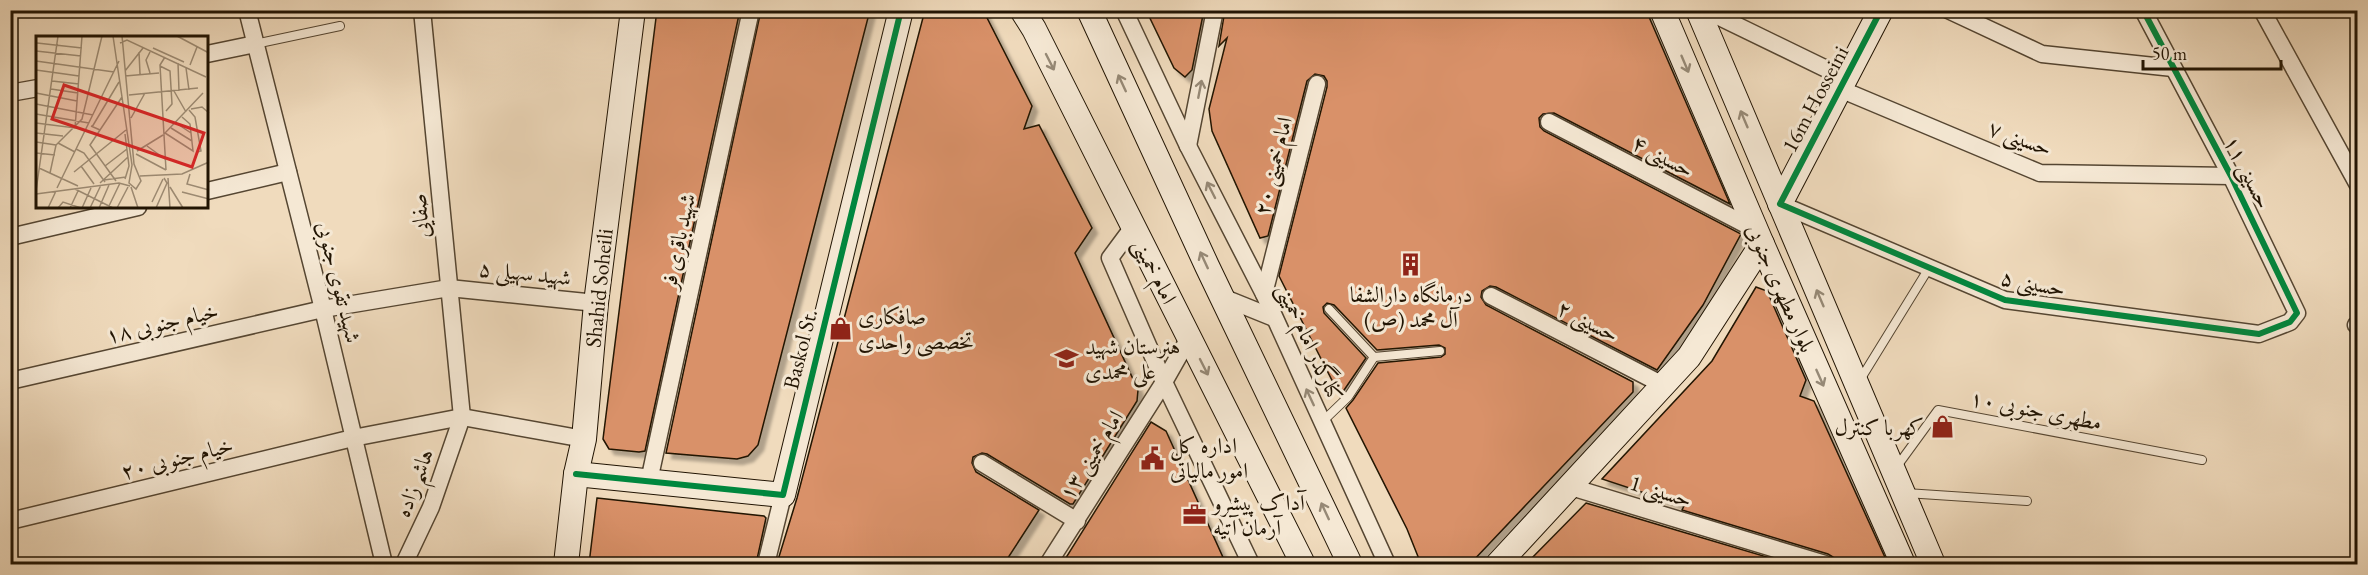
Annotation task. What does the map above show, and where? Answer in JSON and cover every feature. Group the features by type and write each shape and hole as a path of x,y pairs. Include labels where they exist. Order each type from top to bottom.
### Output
{"street":[{"name":"شهید تقوی جنوبی","path":"247,10 323,309 384,564"},
{"name":"صفایی","path":"422,10 462,417"},
{"name":"Shahid Soheili","path":"566,564 576,474 584,440 596,303 633,10"},
{"name":"شهید باقری فر","path":"649,481 750,10"},
{"name":"Baskol St.","path":"783,495 901,10"},
{"path":"1089,10 1222,297 1350,564"},
{"name":"کنارگذر امام خمینی","path":"1124,10 1188,146 1264,294 1387,564"},
{"path":"1188,146 1215,10"},
{"name":"بلوار مطهری جنوبی","path":"1662,10 1903,564"},
{"name":"بلوار مطهری جنوبی","path":"1698,10 1933,564"},
{"name":"حسینی ۷","path":"1705,10 1844,84 2040,173 2231,177"},
{"name":"16m Hosseini","path":"1780,204 1881,10"},
{"path":"1947,10 2042,54 2173,68"},
{"name":"حسینی ۱۱","path":"2143,10 2231,177 2297,313 2290,322 2259,334"},
{"path":"2262,10 2358,185"},
{"name":"امام خمینی","path":"1028,17 1303,564"},
{"path":"208,54 255,44"},
{"name":"امام خمینی ۲۰","path":"1264,294 1317,84"},
{"path":"10,93 36,88"},
{"name":"حسینی ۴","path":"1550,122 1759,237"},
{"path":"208,191 288,172"},
{"name":"حسینی ۵","path":"1780,204 2005,300 2259,334"},
{"path":"10,237 134,208"},
{"path":"1133,227 1110,258 1164,382 1251,564"},
{"path":"1498,564 1665,386 1689,357 1759,237"},
{"name":"شهید سهیلی ۵","path":"323,309 449,288 596,303"},
{"name":"حسینی ۲","path":"1491,296 1665,386"},
{"path":"1222,297 1274,318"},
{"name":"خیام جنوبی ۱۸","path":"10,381 323,309"},
{"name":"امام خمینی ۱۳","path":"1048,564 1164,382 1189,338"},
{"path":"462,417 584,440"},
{"name":"خیام جنوبی ۲۰","path":"10,521 354,438 462,417"},
{"name":"هاشم زاده","path":"404,564 431,507 462,417"},
{"path":"982,463 1077,521"},
{"path":"576,474 783,495 770,563"},
{"name":"حسینی 1","path":"1571,487 1825,564"}],"lane":[{"path":"255,44 340,26"},
{"path":"1857,385 1929,268"},
{"path":"1329,309 1374,357"},
{"path":"1374,357 1440,351"},
{"path":"1322,422 1348,397 1374,357"},
{"name":"مطهری جنوبی ۱۰","path":"1893,471 1938,410 2202,460"},
{"path":"1902,493 2027,501"}],"building":[{"path":"657,10 740,10 645,451 639,452 609,449 603,439"},
{"path":"761,10 870,10 758,445 748,456 737,459 666,453"},
{"path":"925,10 983,10 1032,106 1024,129 1039,125 1092,228 1075,253 1138,390 1137,401 1073,504 987,454 982,453 973,457 972,463 976,472 1039,510 1004,564 797,564 778,560 797,498"},
{"path":"1146,10 1204,10 1192,70 1185,77 1174,68"},
{"path":"1225,10 1646,10 1730,204 1554,113 1543,114 1539,118 1540,127 1741,234 1703,305 1657,370 1496,287 1490,286 1482,291 1481,297 1486,305 1633,382 1633,392 1470,564 1421,564 1407,529 1346,408 1378,363 1441,357 1445,354 1445,348 1439,345 1377,350 1334,305 1327,303 1323,307 1324,313 1366,358 1340,396 1279,276 1327,81 1324,76 1315,74 1307,81 1268,236 1260,238 1212,131 1209,109 1227,38 1219,46"},
{"path":"1756,287 1767,291 1806,380 1800,396 1814,401 1888,564 1863,564 1846,559 1845,564 1835,564 1833,557 1828,554 1682,510 1684,506 1602,479 1712,361"},
{"path":"1151,422 1166,431 1226,564 1062,564"},
{"path":"597,498 764,516 766,518 756,564 589,564"},
{"path":"1586,503 1676,530 1790,564 1526,564"}],"cycle path":[{"path":"576,474 783,495 901,10"},
{"path":"1881,10 1780,204 2005,300 2259,334 2290,322 2297,313 2231,176 2143,10"}],"place":[{"name":"درمانگاه دارالشفا آل محمد (ص)","path":"1411,265"},
{"name":"صافکاری تخصصی واحدی","path":"840,329"},
{"name":"هنرستان شهید علی محمدی","path":"1067,359"},
{"name":"کهربا کنترل","path":"1942,427"},
{"name":"اداره کل امور مالیاتی","path":"1152,458"},
{"name":"آداک پیشرو آرمان آتیه","path":"1195,515"}]}
